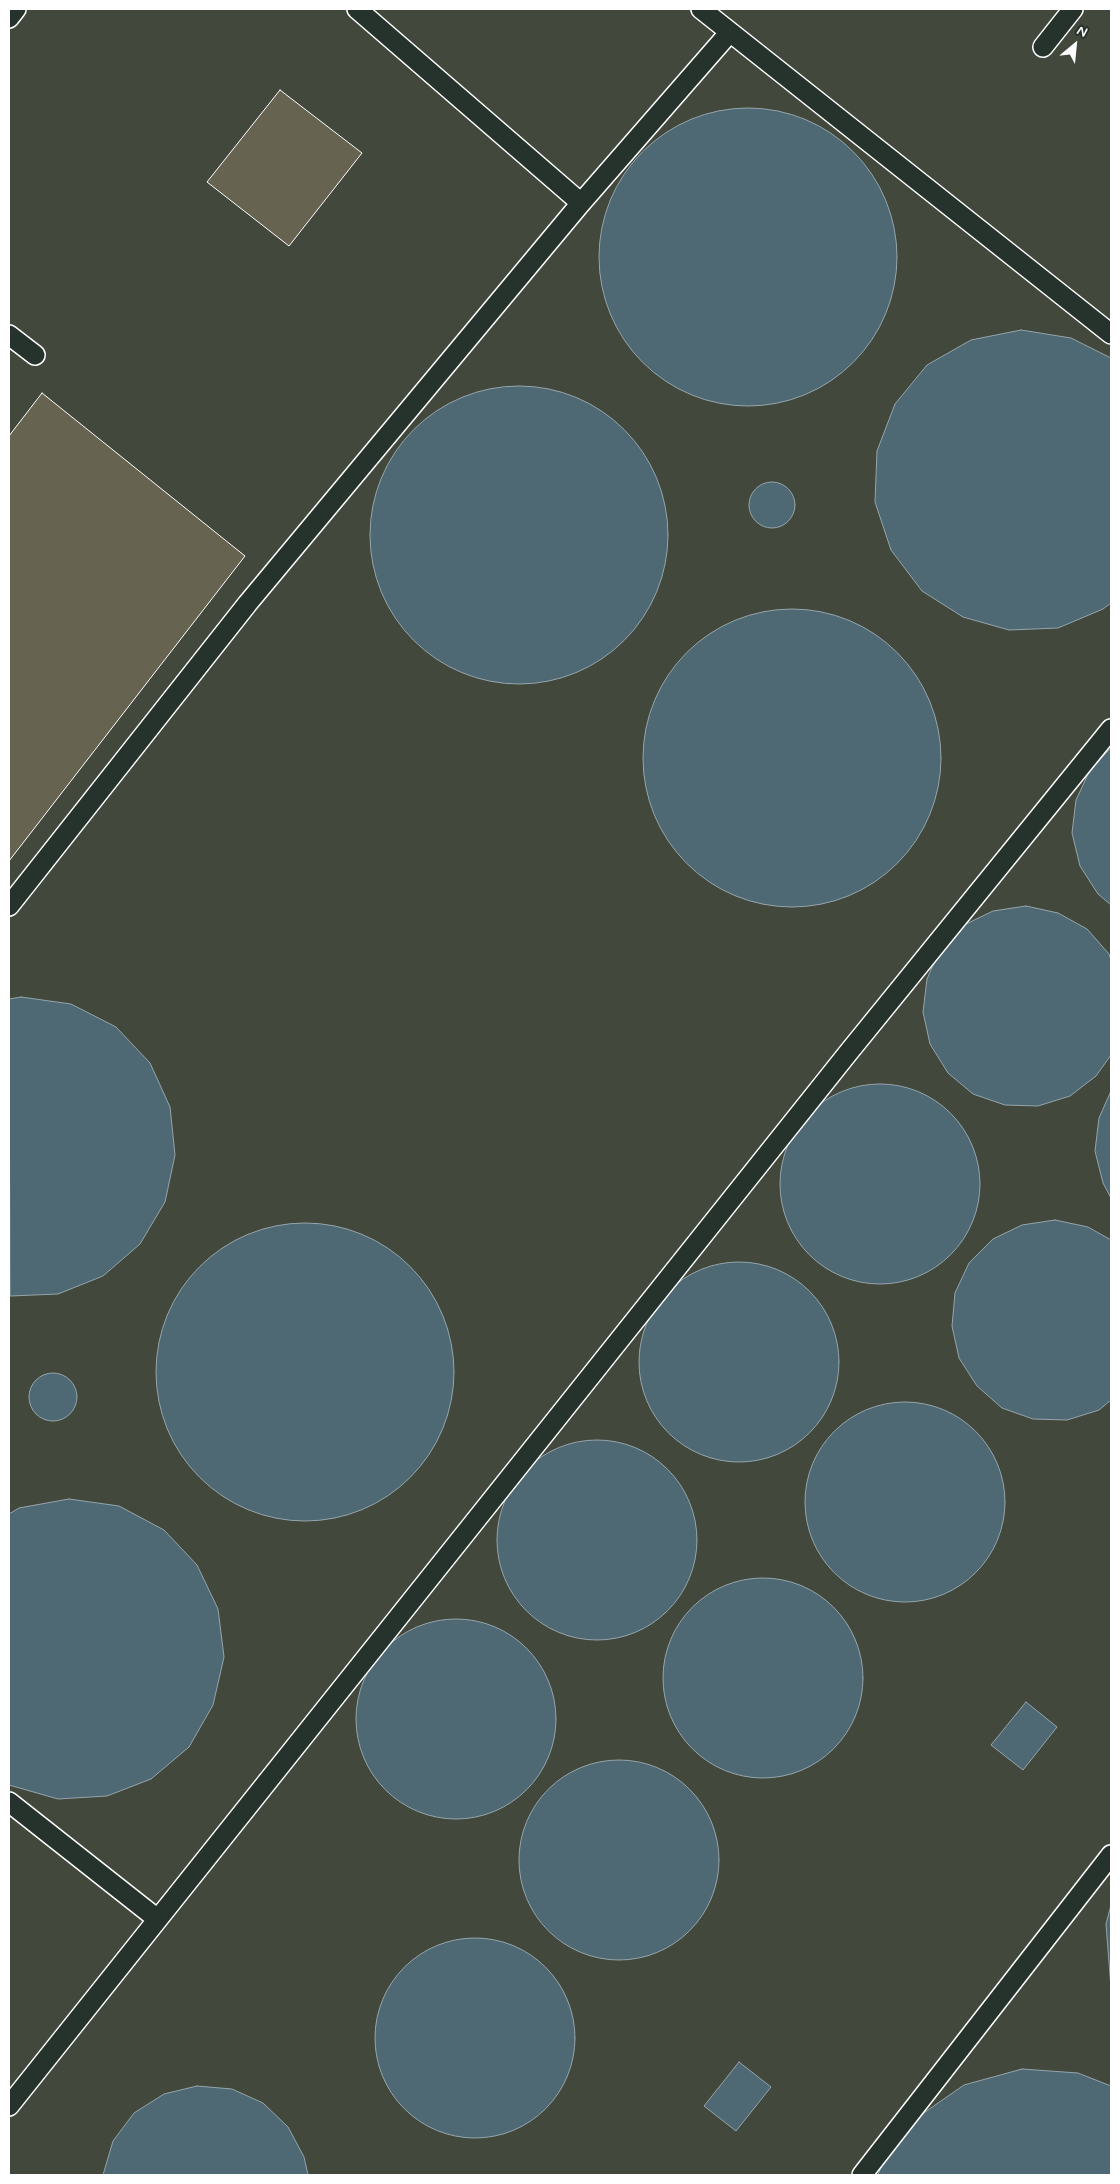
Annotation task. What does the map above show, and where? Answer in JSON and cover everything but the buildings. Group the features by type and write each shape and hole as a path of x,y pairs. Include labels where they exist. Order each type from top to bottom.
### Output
{"lane":[{"path":"9,18 16,9"},
{"path":"357,9 581,203"},
{"path":"701,9 1111,334"},
{"path":"1043,47 1073,9"},
{"path":"9,906 248,603 581,203 730,32"},
{"path":"9,335 34,355"},
{"path":"9,2106 156,1918 1111,729"},
{"path":"9,1802 156,1918"},
{"path":"862,2175 1111,1856"}],"shaded area":[{"path":"9,9 1111,9 1111,2175 9,2175"}],"water":[{"path":"733,108 763,108 791,114 818,125 854,151 872,174 886,200 895,228 897,257 895,286 886,314 872,340 854,363 818,389 791,400 763,406 733,406 705,400 678,389 642,363 633,352 616,327 605,300 599,272 599,242 605,214 616,187 642,151 653,142 678,125 705,114"},
{"path":"1021,330 1071,338 1111,358 1111,603 1103,609 1058,628 1009,630 963,617 922,591 891,550 875,502 877,451 895,404 927,365 971,340"},
{"path":"504,386 534,386 562,392 589,403 614,419 635,440 651,465 662,492 668,520 666,564 651,605 635,630 614,651 589,667 562,678 534,684 504,684 476,678 449,667 424,651 403,630 387,605 376,578 370,550 370,520 376,492 387,465 403,440 424,419 449,403 476,392"},
{"path":"777,482 789,488 794,496 794,514 789,522 781,527 767,528 755,522 750,514 749,500 755,488 763,483"},
{"path":"777,609 807,609 835,615 862,626 898,652 916,675 930,701 941,743 941,773 930,815 916,841 898,864 862,890 835,901 807,907 777,907 749,901 722,890 686,864 677,853 660,828 649,801 643,773 643,743 649,715 660,688 686,652 697,643 722,626 749,615"},
{"path":"1111,748 1111,905 1098,894 1080,866 1072,833 1076,800 1090,770"},
{"path":"1026,906 1058,913 1087,929 1109,954 1111,960 1111,1055 1096,1076 1070,1096 1038,1106 1005,1105 973,1094 948,1073 930,1044 923,1012 927,979 940,949 964,925 993,911"},
{"path":"21,997 71,1004 116,1027 150,1063 170,1107 175,1155 165,1202 140,1244 103,1276 58,1294 10,1296 9,999"},
{"path":"880,1084 899,1086 927,1096 943,1107 957,1121 972,1146 978,1165 980,1184 978,1203 968,1231 957,1247 943,1261 918,1276 899,1282 880,1284 861,1282 833,1272 817,1261 803,1247 788,1222 782,1203 780,1184 782,1165 792,1137 803,1121 817,1107 842,1092 861,1086"},
{"path":"1111,1091 1111,1198 1103,1183 1095,1151 1099,1118"},
{"path":"1055,1220 1088,1227 1111,1240 1111,1400 1099,1410 1067,1420 1033,1419 1002,1408 977,1386 959,1358 952,1326 955,1293 969,1263 993,1239 1022,1225"},
{"path":"290,1223 320,1223 348,1229 375,1240 400,1256 421,1277 437,1302 448,1329 454,1357 452,1401 437,1442 421,1467 400,1488 375,1504 348,1515 320,1521 290,1521 262,1515 235,1504 210,1488 189,1467 173,1442 162,1415 156,1387 156,1357 162,1329 173,1302 189,1277 210,1256 235,1240 262,1229"},
{"path":"739,1262 758,1264 786,1274 802,1285 816,1299 831,1324 837,1343 839,1362 837,1381 827,1409 816,1425 802,1439 777,1454 758,1460 739,1462 720,1460 692,1450 676,1439 662,1425 647,1400 641,1381 639,1362 641,1343 651,1315 662,1299 676,1285 701,1270 720,1264"},
{"path":"53,1373 62,1375 70,1380 75,1388 77,1397 75,1406 70,1414 62,1419 53,1421 44,1419 36,1414 31,1406 29,1397 31,1388 36,1380 44,1375"},
{"path":"905,1402 924,1404 952,1414 968,1425 982,1439 997,1464 1003,1483 1005,1502 1003,1521 993,1549 982,1565 968,1579 943,1594 924,1600 905,1602 886,1600 858,1590 842,1579 828,1565 813,1540 807,1521 805,1502 807,1483 817,1455 828,1439 842,1425 867,1410 886,1404"},
{"path":"597,1440 616,1442 644,1452 660,1463 674,1477 689,1502 695,1521 697,1540 695,1559 685,1587 674,1603 660,1617 635,1632 616,1638 597,1640 578,1638 550,1628 534,1617 520,1603 505,1578 499,1559 497,1540 499,1521 509,1493 520,1477 534,1463 559,1448 578,1442"},
{"path":"69,1499 119,1506 164,1530 197,1565 218,1609 224,1657 213,1705 189,1747 151,1779 107,1796 58,1799 9,1785 9,1514 19,1508"},
{"path":"763,1578 782,1580 810,1590 826,1601 840,1615 855,1640 861,1659 863,1678 861,1697 851,1725 840,1741 826,1755 801,1770 782,1776 763,1778 744,1776 716,1766 700,1755 686,1741 671,1716 665,1697 663,1678 665,1659 675,1631 686,1615 700,1601 725,1586 744,1580"},
{"path":"456,1619 475,1621 503,1631 519,1642 533,1656 548,1681 554,1700 556,1719 554,1738 544,1766 533,1782 519,1796 494,1811 475,1817 456,1819 437,1817 409,1807 393,1796 379,1782 364,1757 358,1738 356,1719 358,1700 368,1672 379,1656 393,1642 418,1627 437,1621"},
{"path":"1026,1702 1057,1727 1023,1770 991,1745"},
{"path":"619,1760 638,1762 666,1772 682,1783 696,1797 711,1822 717,1841 719,1860 717,1879 707,1907 696,1923 682,1937 657,1952 638,1958 619,1960 600,1958 572,1948 556,1937 542,1923 527,1898 521,1879 519,1860 521,1841 531,1813 542,1797 556,1783 581,1768 600,1762"},
{"path":"1111,1905 1111,1988 1106,1924"},
{"path":"475,1938 494,1940 522,1950 538,1961 552,1975 567,2000 573,2019 575,2038 573,2057 563,2085 552,2101 538,2115 513,2130 494,2136 475,2138 456,2136 428,2126 412,2115 398,2101 383,2076 377,2057 375,2038 377,2019 387,1991 398,1975 412,1961 437,1946 456,1940"},
{"path":"739,2062 771,2087 736,2131 704,2106"},
{"path":"1022,2069 1078,2073 1111,2086 1111,2175 878,2175 881,2167 915,2119 964,2085"},
{"path":"197,2086 232,2089 263,2103 288,2127 304,2157 308,2175 103,2175 113,2141 134,2113 164,2094"}]}
